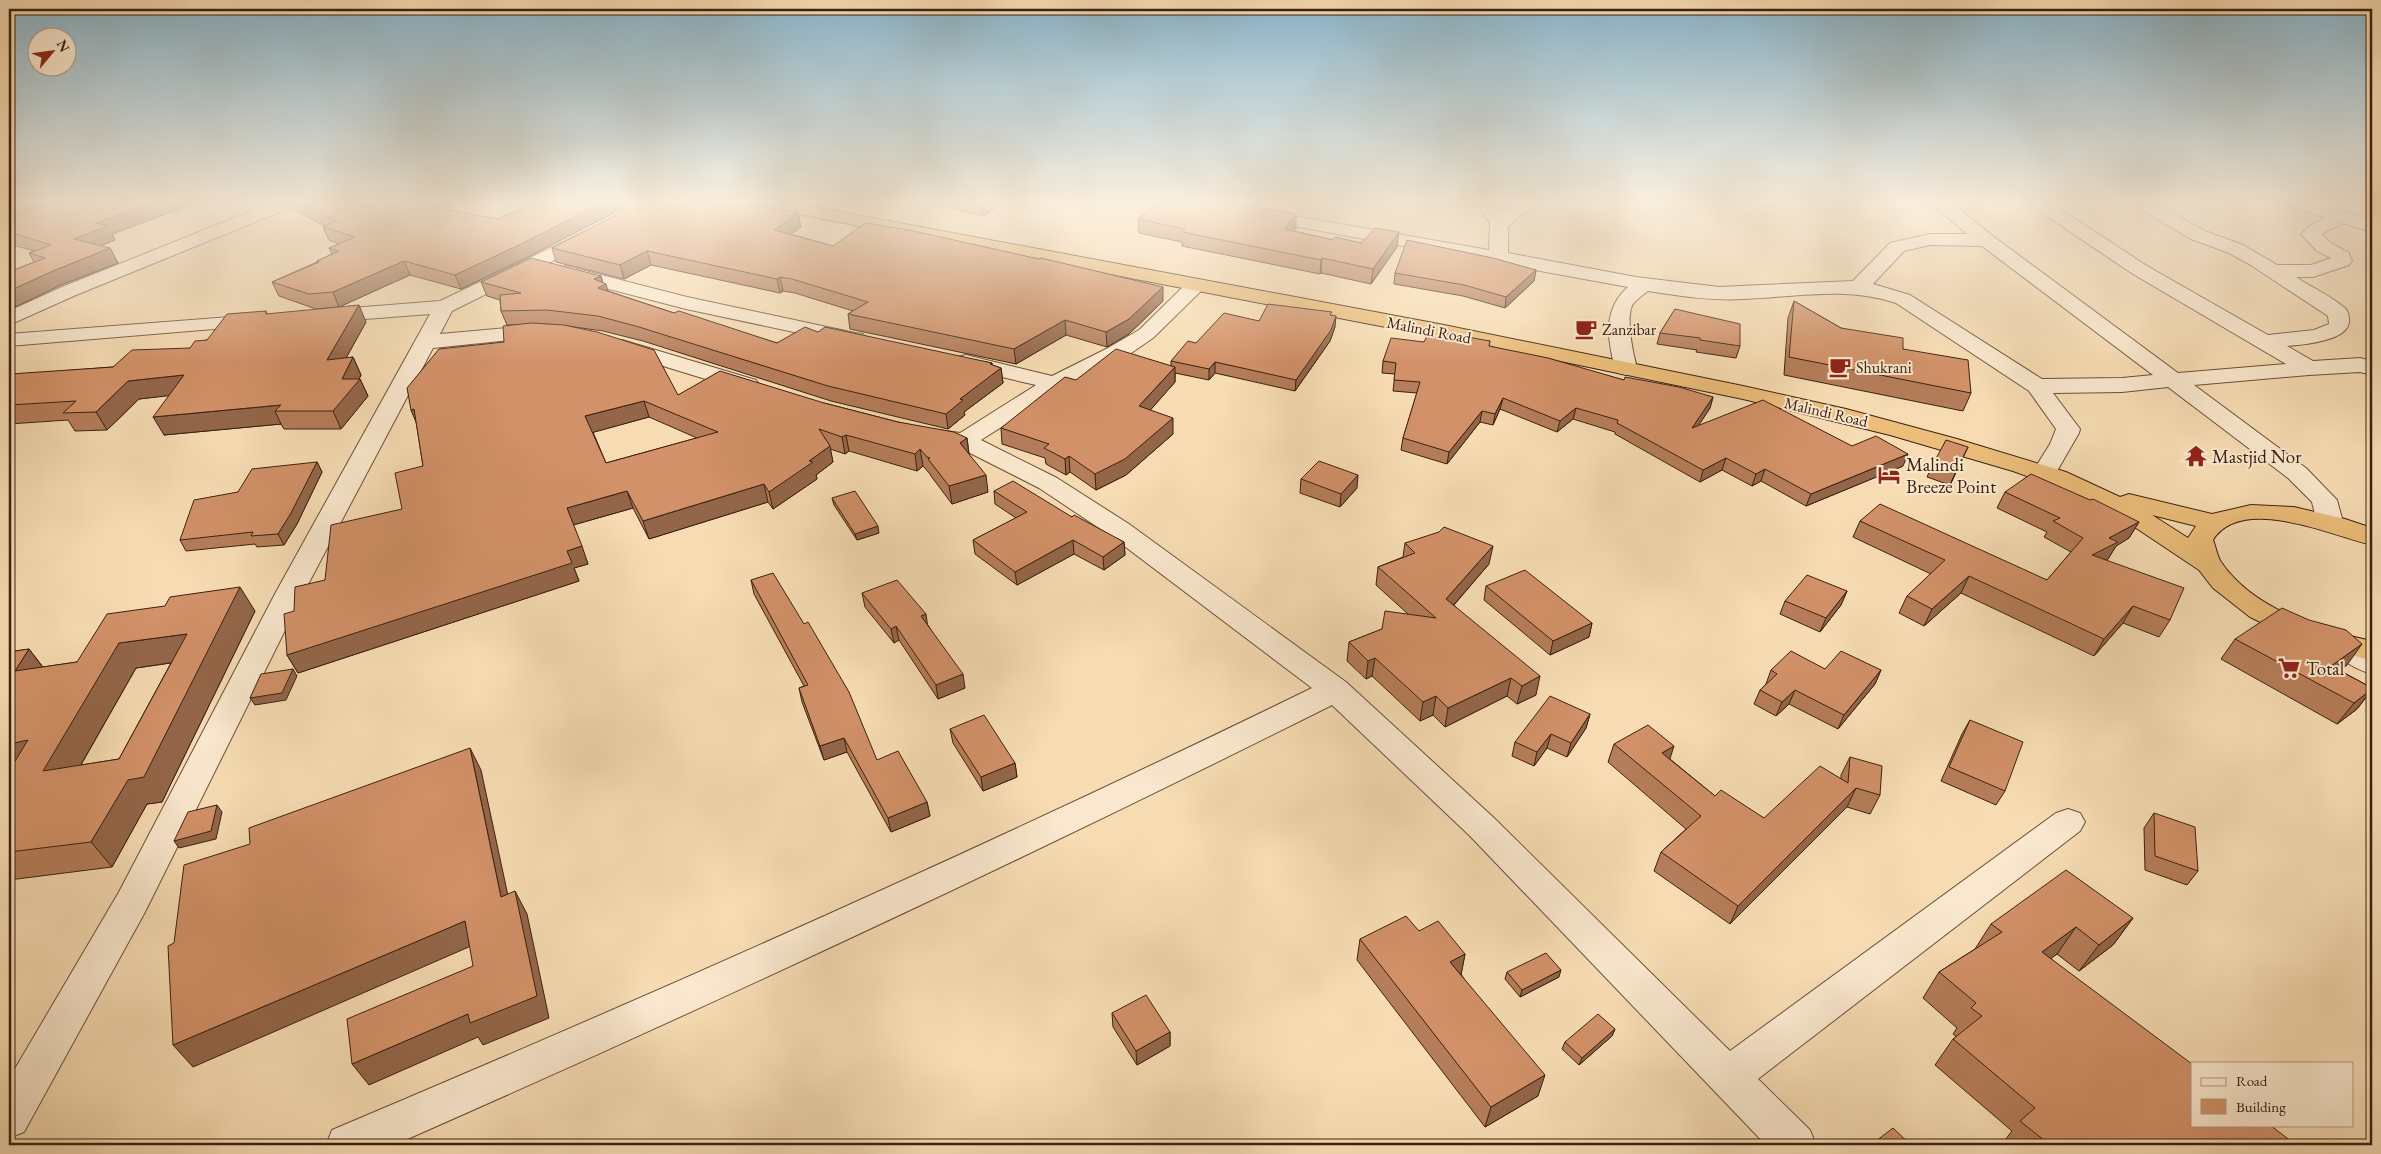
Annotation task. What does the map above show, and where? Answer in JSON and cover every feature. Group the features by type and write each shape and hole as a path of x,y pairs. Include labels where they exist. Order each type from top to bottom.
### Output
{"highway":[{"name":"Malindi Road","path":"1034,255 1626,368 1857,419 2044,473 2094,493 2151,525 2208,564"},
{"name":"Malindi Road","path":"2094,493 2213,522"},
{"path":"2357,530 2282,513 2242,513 2213,522 2200,540 2208,564 2227,586 2258,609 2298,629 2343,645 2372,651"}],"street":[{"path":"9,319 68,291 158,255"},
{"path":"308,317 444,307 552,255"},
{"path":"1486,255 1645,283 1720,293 1859,287 1903,299 2037,386 2068,429 2068,436 2044,473"},
{"path":"1859,287 1890,255"},
{"path":"2005,255 2312,486 2324,500 2357,530"},
{"path":"2117,255 2309,368"},
{"path":"2246,255 2328,305 2338,313 2340,321 2335,330 2329,333 2265,342"},
{"path":"2272,270 2314,271 2342,261 2342,257 2338,255"},
{"path":"534,264 686,304 870,342"},
{"path":"1626,368 1621,348 1620,313 1626,300 1645,283"},
{"path":"964,441 1055,383 1116,353 1146,334 1195,286"},
{"path":"9,1118 132,902 290,592 444,307"},
{"path":"9,340 279,319"},
{"path":"426,342 518,332 570,333"},
{"path":"600,340 772,393"},
{"path":"947,358 1055,383"},
{"path":"2037,386 2122,385 2360,365 2372,368"},
{"path":"901,430 964,441 1048,483 1120,530 1335,690 1482,827 1795,1145"},
{"path":"2343,645 2372,664"},
{"path":"346,1145 653,1012 1172,771 1335,690"},
{"path":"1728,1077 2068,822"}],"building":[{"path":"35,255 93,255 9,291 9,272 45,258"},
{"path":"331,255 498,255 455,275 404,261 333,292 309,294 272,282 319,262 317,261"},
{"path":"579,255 640,255 620,265"},
{"path":"665,255 1020,255 1163,287 1129,319 1106,332 1065,320 1014,349 848,314 868,302 792,279 780,277 777,279"},
{"path":"1295,255 1383,255 1373,269 1322,258 1321,260"},
{"path":"1402,255 1478,255 1536,270 1506,297 1464,285 1395,273"},
{"path":"531,258 601,276 594,279 606,284 598,288 674,313 679,311 777,343 805,327 818,332 825,327 992,363 990,364 1001,368 960,399 963,400 946,414 828,386 598,316 547,310 501,311 500,295 521,293 481,282"},
{"path":"1794,301 1841,328 1903,338 1903,349 1968,360 1971,393 1789,357"},
{"path":"1268,304 1332,312 1330,315 1336,316 1331,330 1296,380 1215,362 1209,369 1171,361 1188,341 1196,343 1224,313 1259,321"},
{"path":"359,305 327,360 353,357 342,379 360,379 333,411 275,411 281,405 153,417 184,375 128,381 96,412 63,413 76,401 9,405 10,374 113,367 132,350 190,348 195,341 207,340 227,314 266,311 266,314"},
{"path":"1675,309 1740,324 1740,346 1660,333"},
{"path":"532,323 564,325 597,332 654,350 678,395 720,371 824,403 898,422 954,432 967,438 960,443 986,475 949,486 928,459 930,458 920,449 915,454 846,435 842,437 819,429 830,446 809,461 813,462 769,492 764,484 643,521 627,491 567,508 582,546 567,551 572,563 287,655 284,614 294,611 295,587 325,580 331,525 402,509 395,473 423,466 414,409 411,410 407,388 439,349 504,342 503,326","holes":["644,401 718,432 606,463 585,416"]},
{"path":"1444,333 1490,341 1489,346 1548,358 1624,380 1625,377 1679,387 1713,397 1692,428 1763,400 1852,446 1876,436 1908,454 1811,494 1765,469 1756,474 1726,458 1703,470 1617,423 1618,420 1576,408 1560,421 1503,398 1495,414 1482,411 1449,452 1403,438 1420,382 1394,380 1396,363 1383,361 1391,338 1424,342 1427,336 1442,338"},
{"path":"1116,349 1175,367 1139,406 1173,418 1125,459 1095,474 1069,456 1065,459 1044,448 1049,444 1001,428 1065,377 1076,380"},
{"path":"1946,440 1968,447 1956,471 1933,464"},
{"path":"1319,461 1358,475 1341,494 1301,479"},
{"path":"317,462 278,534 251,536 253,532 180,540 194,500 238,492 252,469"},
{"path":"2031,474 2090,500 2093,499 2139,522 2109,538 2118,542 2092,555 2184,588 2170,620 2133,606 2104,639 1969,576 1932,609 1907,596 1945,560 1860,521 1880,504 2047,580 2083,538 2053,521 2060,518 2005,492"},
{"path":"1013,481 1072,517 1074,515 1124,542 1103,557 1073,540 1015,572 973,540 1027,512 994,491"},
{"path":"855,491 878,526 855,534 832,498"},
{"path":"1444,527 1493,546 1446,599 1540,676 1522,686 1511,678 1448,708 1436,696 1423,702 1375,658 1368,661 1349,642 1382,629 1385,611 1436,618 1378,567 1415,553 1405,543 1439,532"},
{"path":"1525,570 1592,623 1553,641 1486,586"},
{"path":"773,573 804,624 808,622 849,692 877,760 898,751 927,802 888,818 844,738 820,746 799,688 808,685 751,580"},
{"path":"1807,575 1847,591 1826,618 1785,601"},
{"path":"897,580 926,614 921,616 963,674 936,685 896,626 891,629 862,593"},
{"path":"240,587 144,777 128,780 91,842 9,852 9,771 28,740 9,744 9,652 29,649 15,671 77,662 107,614 165,606 170,597","holes":["187,634 119,759 43,771 119,643"]},
{"path":"2282,608 2309,620 2346,630 2362,644 2331,666 2372,689 2354,703 2235,639"},
{"path":"1791,651 1825,669 1841,651 1881,670 1844,715 1795,690 1782,702 1760,690 1777,674 1771,670"},
{"path":"293,669 282,693 250,698 261,674"},
{"path":"1550,696 1590,714 1571,743 1551,734 1537,752 1515,742"},
{"path":"984,715 1015,763 981,777 950,729"},
{"path":"1970,720 2023,742 2005,791 1949,767"},
{"path":"1648,725 1674,746 1662,753 1715,796 1721,790 1764,818 1820,766 1848,783 1850,757 1882,766 1880,795 1856,788 1738,906 1661,852 1701,816 1614,744"},
{"path":"470,748 501,897 515,891 537,996 470,1023 468,1014 352,1064 347,1019 473,966 465,921 173,1045 168,946 174,943 184,865 250,844 249,828"},
{"path":"217,805 211,831 174,841 188,812"},
{"path":"2154,813 2195,827 2198,871 2155,856"},
{"path":"2066,870 2133,918 2099,945 2076,927 2042,952 2191,1063 2191,1126 2271,1126 2296,1145 2050,1145 2020,1121 2035,1108 1953,1039 1982,1016 1971,1008 1976,1003 1939,972 2002,932 1991,924"},
{"path":"1406,916 1419,931 1438,921 1465,954 1450,962 1545,1075 1491,1107 1360,939"},
{"path":"1546,953 1561,970 1522,990 1507,972"},
{"path":"1146,995 1170,1032 1136,1051 1112,1013"},
{"path":"1598,1014 1615,1029 1582,1058 1565,1042"},
{"path":"1893,1128 1911,1145 1872,1144"}],"place":[{"name":"Zanzibar","path":"1586,329"},
{"name":"Shukrani","path":"1840,367"},
{"name":"Mastjid Nor","path":"2196,456"},
{"name":"Malindi Breeze Point","path":"1889,475"},
{"name":"Total","path":"2289,668"}]}
